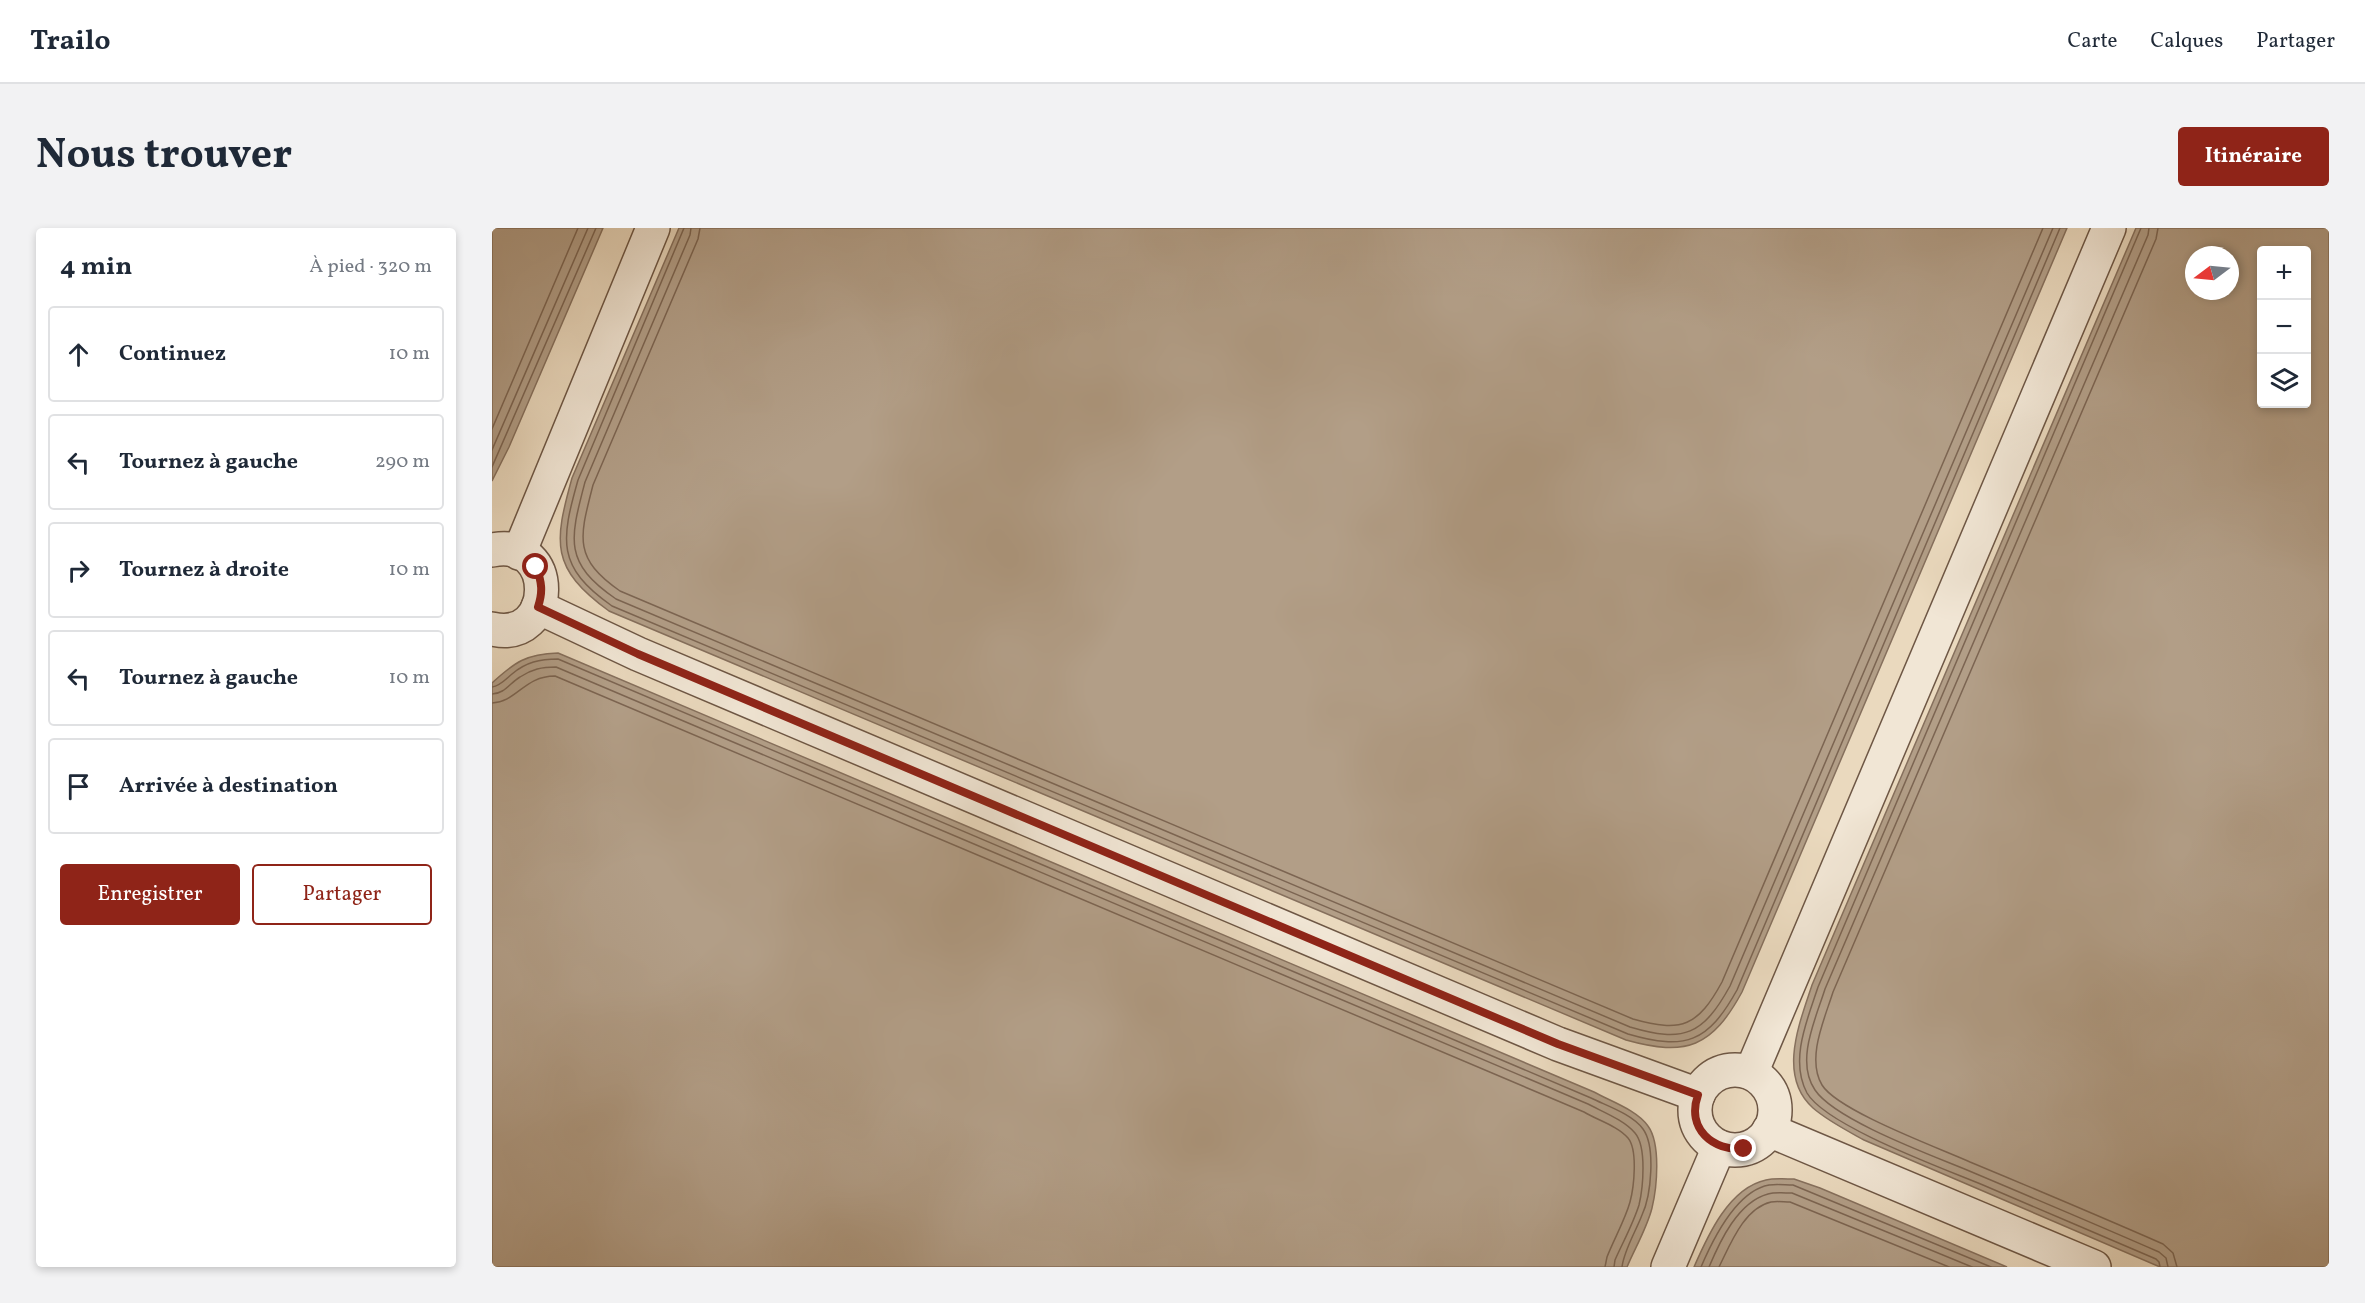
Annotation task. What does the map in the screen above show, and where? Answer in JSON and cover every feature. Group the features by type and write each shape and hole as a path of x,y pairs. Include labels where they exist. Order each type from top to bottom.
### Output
{"lane":[{"path":"492,629 508,630 521,626 531,618 538,607 543,594 536,567 526,556 505,551 653,228"},
{"path":"1751,1073 2109,228"},
{"path":"538,607 638,654 1558,1044 1698,1095"},
{"path":"1734,1069 1751,1073 1763,1082 1773,1098 1775,1111 1769,1130 1756,1144 1744,1149 1732,1150 1719,1147 1699,1129 1695,1116 1698,1095 1708,1079 1720,1072 1734,1069"},
{"path":"1769,1130 2094,1267"},
{"path":"1668,1267 1719,1147"}],"water":[{"path":"492,228 603,228 509,447 492,481"},
{"path":"679,228 2067,228 1742,992 1731,1011 1708,1036 1682,1047 1666,1047 1626,1040 609,611 590,596 576,581 562,553 560,537 566,501 572,478"},
{"path":"2136,228 2329,228 2329,1267 2160,1267 1864,1140 1813,1108 1802,1095 1796,1080 1794,1048 1812,985"},
{"path":"558,653 1594,1092 1637,1115 1648,1126 1652,1134 1657,1166 1650,1215 1627,1267 492,1267 492,683 522,660 537,655"},
{"path":"1794,1179 2007,1267 1694,1267 1721,1214 1741,1192 1766,1180"}],"route":[{"path":"536,567 543,594 538,607 638,654 1558,1044 1698,1095 1695,1102 1695,1116 1699,1129 1719,1147 1732,1150 1744,1149"}]}
